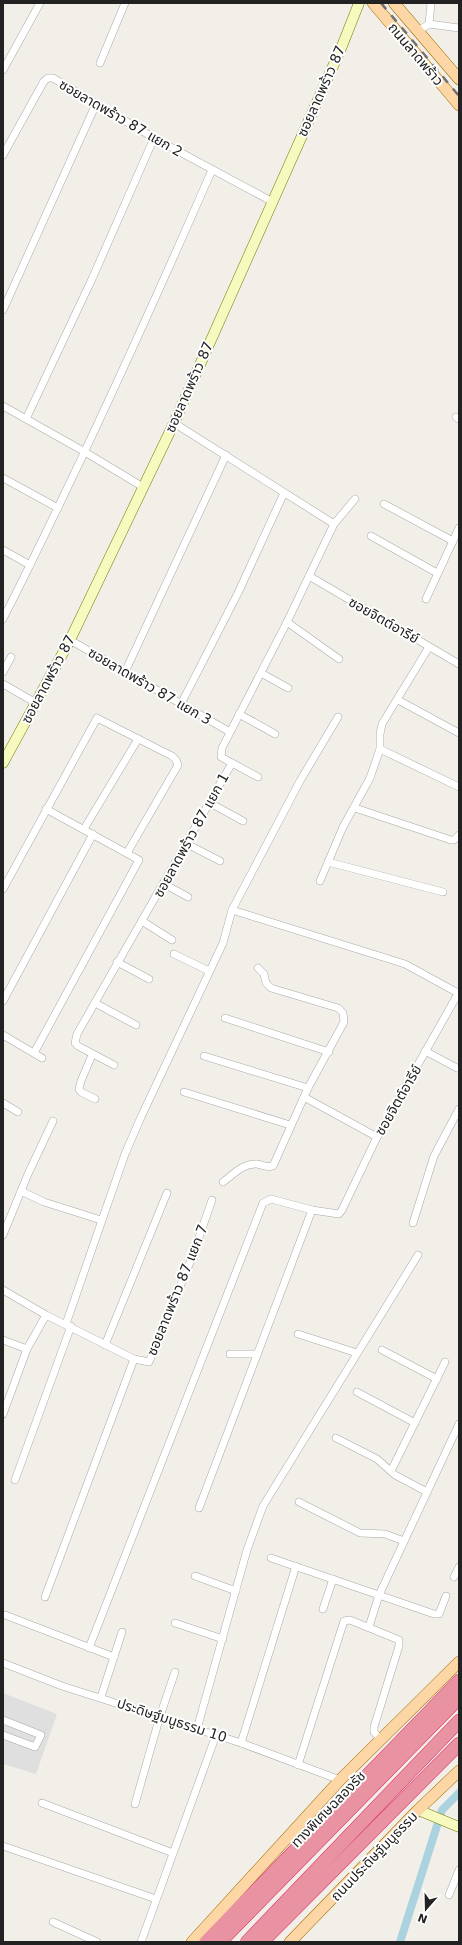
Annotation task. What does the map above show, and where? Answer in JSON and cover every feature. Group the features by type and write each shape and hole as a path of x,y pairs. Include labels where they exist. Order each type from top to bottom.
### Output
{"highway":[{"path":"206,1942 459,1682"},
{"name":"ทางพิเศษฉลองรัช","path":"220,1942 459,1698"},
{"path":"247,1942 459,1721"},
{"path":"262,1942 459,1744"}],"main road":[{"name":"ถนนลาดพร้าว","path":"373,3 459,105"},
{"name":"ถนนลาดพร้าว","path":"394,3 459,79"},
{"path":"192,1942 340,1780 459,1662"},
{"name":"ถนนประดิษฐ์มนูธรรม","path":"290,1942 418,1810 459,1771"}],"street":[{"path":"3,70 40,3"},
{"path":"100,64 124,3"},
{"name":"ซอยลาดพร้าว 87","path":"3,763 70,640 174,423 342,46 359,3"},
{"path":"428,24 431,3"},
{"path":"418,30 428,24 459,28"},
{"name":"ซอยลาดพร้าว 87 แยก 2","path":"3,155 44,81 48,78 53,78 154,138 272,201"},
{"path":"3,310 96,104"},
{"path":"26,419 92,279 154,138"},
{"path":"3,619 85,452 160,289 212,170"},
{"path":"3,406 85,452 143,487"},
{"path":"174,423 334,524"},
{"path":"125,672 226,456"},
{"path":"3,478 58,508"},
{"path":"181,704 238,593 284,493"},
{"name":"ซอยลาดพร้าว 87 แยก 1","path":"114,1065 78,1046 75,1039 232,763 221,757 220,753 287,622 334,524 355,499"},
{"path":"384,504 453,541"},
{"path":"426,599 459,528"},
{"path":"372,536 438,573"},
{"path":"3,550 30,565"},
{"name":"ซอยจิตต์อารีย์","path":"309,576 459,664"},
{"path":"287,622 339,659"},
{"name":"ซอยลาดพร้าว 87 แยก 3","path":"70,640 230,732"},
{"path":"320,881 343,827 355,808 370,778 380,749 382,724 429,647"},
{"path":"3,672 11,657"},
{"path":"261,673 288,688"},
{"path":"3,684 36,703"},
{"path":"398,700 459,733"},
{"path":"239,714 275,734"},
{"path":"15,1480 69,1325 101,1220 141,1116 222,943 232,910 300,781 338,717"},
{"path":"3,889 97,718 172,756 178,765 127,853"},
{"path":"84,829 138,739"},
{"path":"380,749 459,787"},
{"path":"232,763 258,777"},
{"path":"210,803 243,821"},
{"path":"355,808 451,840 454,840 459,835"},
{"path":"34,1053 139,860 46,809"},
{"path":"3,1001 94,834"},
{"path":"187,844 220,861"},
{"path":"328,862 443,892"},
{"path":"164,884 188,897"},
{"path":"232,910 405,964 459,992"},
{"path":"142,921 172,940"},
{"path":"174,954 209,971"},
{"path":"118,962 149,979"},
{"path":"223,1182 242,1167 253,1164 268,1167 273,1166 290,1125 308,1088 344,1022 343,1013 338,1008 271,988 266,983 264,974 258,968"},
{"name":"ซอยจิตต์อารีย์","path":"312,1210 339,1214 342,1210 377,1137 459,992"},
{"path":"95,1003 136,1025"},
{"path":"225,1018 329,1052"},
{"path":"3,1035 42,1058"},
{"path":"426,1051 457,1068"},
{"path":"92,1054 79,1089 81,1092 95,1099"},
{"path":"204,1056 308,1088"},
{"path":"184,1092 290,1125"},
{"path":"304,1097 377,1137"},
{"path":"3,1103 18,1112"},
{"path":"413,1223 434,1156 459,1109"},
{"path":"3,1235 52,1121"},
{"path":"21,1191 44,1202 101,1220"},
{"path":"105,1345 167,1193"},
{"path":"89,1648 263,1203 271,1199 312,1210 199,1508"},
{"name":"ซอยลาดพร้าว 87 แยก 7","path":"3,1290 105,1345 134,1359 149,1362 191,1260 212,1200"},
{"path":"197,1729 247,1550 263,1506 418,1255"},
{"path":"3,1414 27,1349 46,1314"},
{"path":"298,1334 357,1353"},
{"path":"3,1340 27,1349"},
{"path":"382,1350 437,1379"},
{"path":"230,1354 257,1354"},
{"path":"45,1598 134,1359"},
{"path":"391,1471 445,1362"},
{"path":"357,1392 415,1423"},
{"path":"369,1627 379,1595 459,1424"},
{"path":"336,1438 377,1459 402,1479 427,1492"},
{"path":"299,1502 360,1533 385,1534 404,1541"},
{"path":"271,1558 434,1614 439,1614 446,1596"},
{"path":"241,1743 296,1566"},
{"path":"454,1577 459,1567"},
{"path":"195,1576 236,1591"},
{"path":"323,1609 333,1579"},
{"path":"5,1615 114,1657"},
{"path":"298,1765 344,1621 350,1620 397,1637 400,1643 374,1727 374,1732 380,1739"},
{"path":"176,1623 223,1639"},
{"path":"101,1697 122,1632"},
{"name":"ประดิษฐ์มนูธรรม 10","path":"3,1663 62,1686 101,1697 241,1743 340,1780"},
{"path":"135,1804 160,1716 175,1672"},
{"path":"3,1720 41,1735 35,1747 3,1735"},
{"path":"141,1942 216,1735"},
{"path":"42,1803 173,1853"},
{"path":"418,1810 455,1826"},
{"path":"3,1846 156,1899"},
{"path":"449,1895 459,1870"},
{"path":"53,1922 97,1942"}],"shaded area":[{"path":"3,1693 57,1714 36,1774 3,1764"}],"waterway":[{"path":"400,1942 442,1810 459,1793"}],"railway":[{"path":"381,3 459,96"}]}
